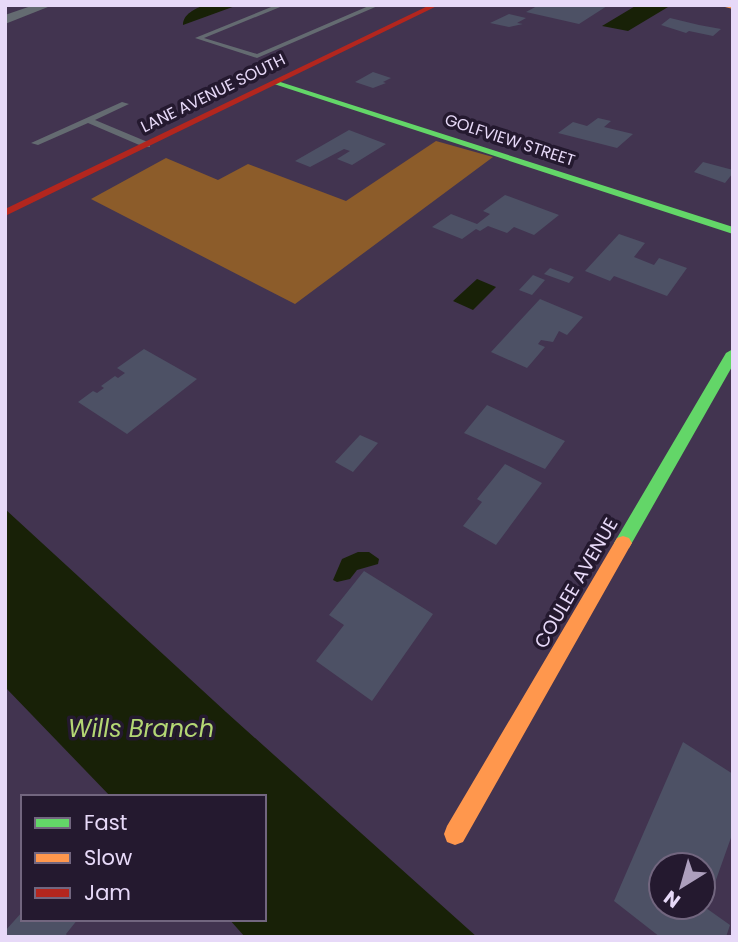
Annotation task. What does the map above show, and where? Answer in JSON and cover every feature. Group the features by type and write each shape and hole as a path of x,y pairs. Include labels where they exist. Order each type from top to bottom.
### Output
{"street":[{"path":"5,20 47,5"},
{"path":"723,5 733,7"},
{"name":"LANE AVENUE SOUTH","path":"5,213 427,7"},
{"name":"GOLFVIEW STREET","path":"277,82 733,231"},
{"name":"COULEE AVENUE","path":"455,834 733,353"}],"lane":[{"path":"282,5 198,38 257,56 377,5"},
{"path":"35,143 125,104"},
{"path":"88,120 147,145"}],"shaded area":[{"path":"436,141 493,157 295,304 91,199 166,158 218,180 248,164 346,201"}],"water":[{"path":"204,5 238,5 183,25 187,15"},
{"path":"637,5 668,7 628,31 602,26"},
{"path":"477,279 496,287 473,310 453,301"},
{"name":"Wills Branch","path":"5,509 477,937 245,937 231,921 266,921 266,795 109,795 5,687"},
{"path":"358,552 369,552 379,559 378,564 357,570 350,579 337,582 333,580 342,559"}],"building":[{"path":"539,5 607,6 579,24 526,12"},
{"path":"509,14 526,18 517,23 523,24 509,27 490,23"},
{"path":"670,18 721,29 713,36 689,31 686,33 661,25"},
{"path":"373,72 391,78 373,88 355,82"},
{"path":"598,118 611,121 604,127 633,134 617,148 558,133 573,122 587,126"},
{"path":"349,130 386,144 352,165 337,159 350,151 344,149 310,167 295,161"},
{"path":"703,162 733,170 733,173 725,183 694,172"},
{"path":"505,195 559,215 534,235 514,227 507,233 488,226 480,231 476,229 462,239 432,227 451,214 477,224 490,214 483,211"},
{"path":"619,234 645,243 634,257 654,265 659,258 687,268 667,296 614,276 610,281 585,271"},
{"path":"550,268 574,277 569,283 544,274"},
{"path":"533,275 545,280 532,295 519,290"},
{"path":"540,299 583,317 567,335 559,331 553,342 541,340 538,344 545,347 527,368 491,352"},
{"path":"144,349 197,379 127,434 78,402 93,391 97,393 104,388 101,386 115,376 118,378 125,373 117,368"},
{"path":"487,405 565,441 545,469 464,433"},
{"path":"360,435 378,443 353,472 335,462"},
{"path":"505,464 542,483 496,545 463,526 482,502 477,499"},
{"path":"364,571 433,614 372,701 316,661 344,625 329,615"},
{"path":"683,742 733,774 733,832 717,877 717,851 647,851 647,921 717,921 717,916 730,925 726,937 660,937 614,901"},
{"path":"21,913 21,921 76,921 66,934 68,937 5,937 5,931"}],"traffic: fast":[{"path":"277,82 733,231"},
{"path":"623,543 733,353"}],"traffic: slow":[{"path":"723,5 733,7"},
{"path":"455,834 623,543"}],"traffic: jam":[{"path":"5,213 436,5"}]}
